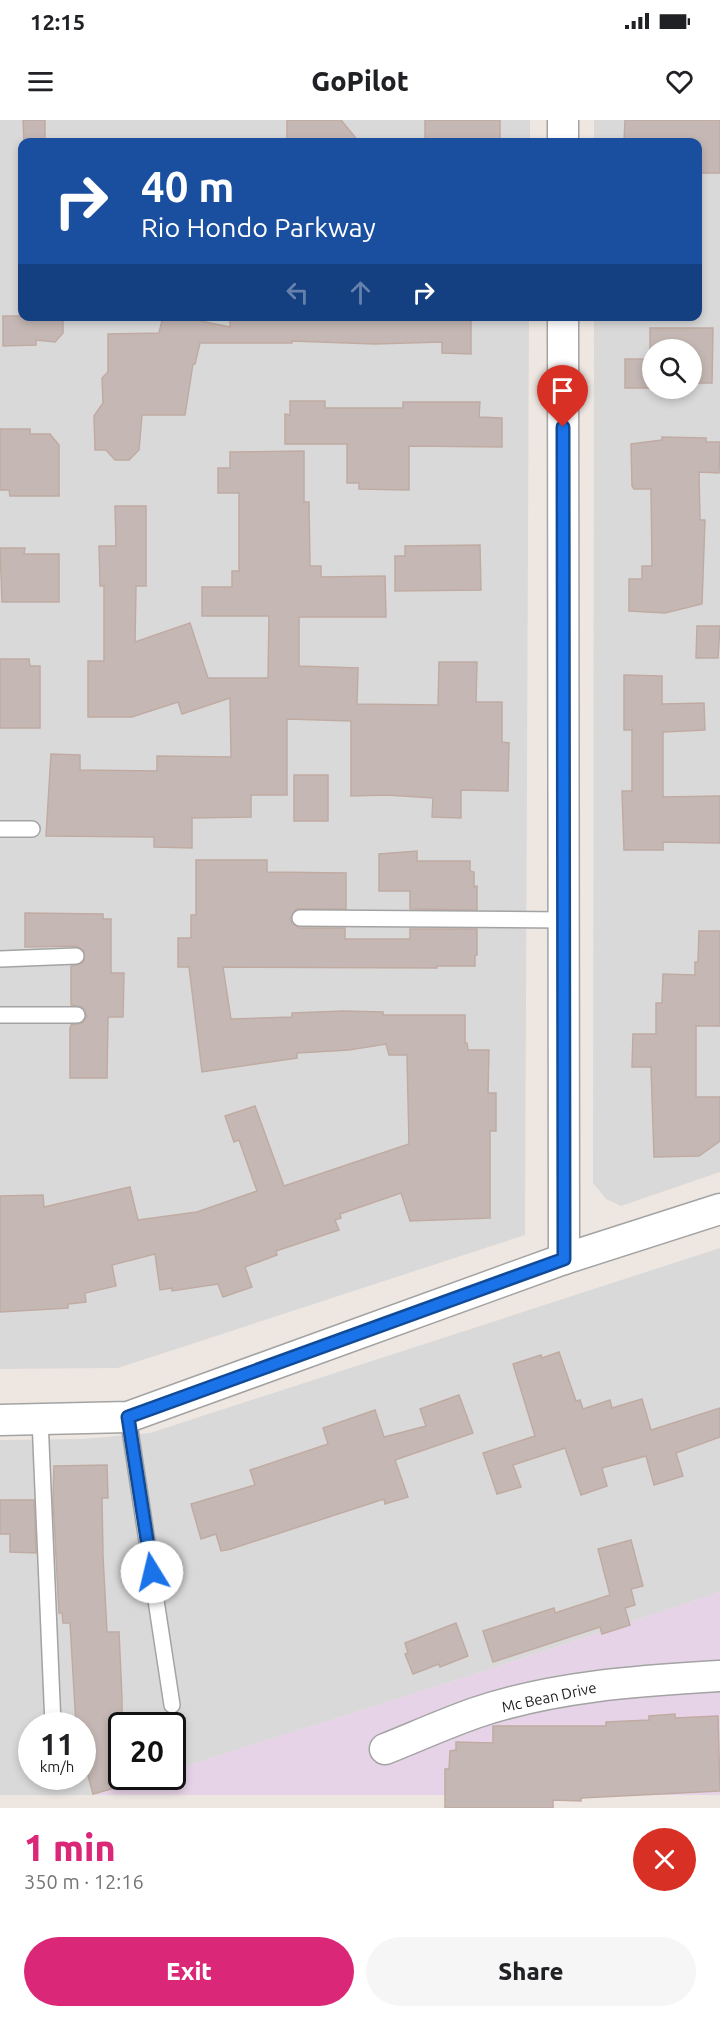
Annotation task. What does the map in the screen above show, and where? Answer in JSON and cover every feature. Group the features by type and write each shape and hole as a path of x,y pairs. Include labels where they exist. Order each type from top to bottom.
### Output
{"street":[{"path":"563,120 563,138"},
{"path":"563,321 564,1259"},
{"path":"0,1420 128,1417 564,1259 720,1209"},
{"name":"Mc Bean Drive","path":"385,1749 476,1713 556,1693 623,1682 720,1676"}],"lane":[{"path":"0,829 32,830"},
{"path":"300,918 564,920"},
{"path":"0,959 76,957"},
{"path":"0,1015 77,1015"},
{"path":"128,1417 172,1705"},
{"path":"40,1419 52,1712"}],"shaded area":[{"path":"0,120 530,120 530,138 18,138 18,321 529,321 525,1235 118,1368 0,1369"},
{"path":"594,120 720,120 720,1172 621,1206 606,1199 593,1183 594,321 702,321 702,138 594,138"},
{"path":"720,1248 720,1592 466,1677 186,1766 186,1712 108,1712 108,1790 110,1790 94,1795 0,1795 0,1440 82,1439 150,1433"},
{"path":"720,1592 720,1795 94,1795 110,1790 186,1790 186,1766 466,1677"}],"building":[{"path":"23,120 45,120 45,138 24,138"},
{"path":"287,120 341,120 356,138 287,138"},
{"path":"425,120 500,120 500,138 425,138"},
{"path":"625,120 720,120 720,173 702,173 702,138 624,138"},
{"path":"3,316 18,316 18,321 63,321 63,333 55,342 36,340 36,345 3,346"},
{"path":"162,321 201,321 230,327 230,321 471,321 471,354 442,353 442,342 200,343 195,364 193,364 185,415 142,415 139,450 129,460 115,460 106,450 95,450 94,416 103,403 102,378 108,372 108,334 159,333"},
{"path":"650,328 713,328 712,383 702,383 702,339 650,339"},
{"path":"625,359 642,359 642,388 625,388"},
{"path":"290,401 325,401 325,408 403,408 403,402 480,402 479,417 502,418 502,447 409,446 409,490 359,489 359,483 347,483 347,444 285,444 285,414 290,415"},
{"path":"0,429 30,429 30,434 50,434 59,445 59,496 10,496 9,490 0,490"},
{"path":"662,437 706,438 706,442 720,442 719,473 699,472 700,520 705,520 702,604 665,613 629,611 629,579 642,579 642,566 652,566 651,489 634,489 632,486 631,444 662,440"},
{"path":"304,451 304,502 309,502 310,566 321,566 321,577 385,576 386,617 299,617 299,666 358,668 357,704 438,705 439,662 477,662 476,702 502,702 502,742 509,743 508,791 461,790 461,818 432,817 433,798 387,795 351,796 351,721 287,719 287,795 251,795 251,817 192,818 192,848 154,847 154,837 46,836 51,754 80,755 80,770 157,771 157,756 231,757 230,698 182,714 178,702 132,717 88,717 88,661 104,661 104,586 100,586 99,546 116,546 115,506 146,506 146,586 136,586 135,642 190,623 208,678 268,678 269,616 202,616 202,587 232,587 232,571 239,571 239,493 218,493 218,468 230,468 230,452"},
{"path":"480,545 481,590 395,591 395,556 405,556 405,546"},
{"path":"0,548 25,548 24,554 59,554 59,602 2,602"},
{"path":"697,626 720,626 718,658 696,658"},
{"path":"0,659 29,659 30,666 40,666 40,728 0,728"},
{"path":"624,675 662,676 662,704 704,703 705,730 663,732 663,797 720,796 720,843 663,842 663,850 624,850 622,791 632,791 632,730 624,730"},
{"path":"294,775 328,775 328,821 294,821"},
{"path":"417,851 417,861 470,861 470,871 474,872 474,887 477,886 477,910 410,909 410,891 379,891 379,854"},
{"path":"196,860 267,860 267,872 346,873 346,909 296,909 290,919 299,928 345,928 345,939 410,939 410,929 477,929 475,966 437,966 437,968 223,967 231,1019 292,1017 292,1013 343,1011 383,1012 383,1015 465,1015 465,1043 467,1043 468,1050 489,1050 488,1093 496,1093 496,1131 490,1131 490,1218 410,1221 401,1193 340,1214 341,1218 335,1220 339,1230 276,1251 277,1255 245,1267 252,1287 223,1297 218,1284 172,1291 172,1288 160,1290 155,1254 112,1265 116,1286 85,1293 86,1302 68,1304 68,1308 0,1312 0,1196 43,1195 44,1207 130,1187 138,1220 197,1212 257,1191 239,1140 234,1142 225,1116 255,1106 284,1186 409,1144 407,1055 389,1055 386,1044 349,1050 297,1053 297,1058 202,1072 189,967 178,967 178,938 191,938 191,915 196,915"},
{"path":"25,913 103,914 103,919 111,919 111,973 124,973 123,1017 108,1017 107,1078 70,1078 70,1028 71,1025 82,1023 87,1016 82,1007 71,1005 71,966 84,961 84,951 76,946 25,947"},
{"path":"699,931 720,931 720,1026 696,1026 696,1097 720,1097 720,1141 699,1156 654,1157 651,1067 632,1067 633,1034 656,1034 656,1003 662,1003 663,974 695,975 695,962 698,962"},
{"path":"559,1352 576,1401 580,1400 583,1409 610,1400 612,1408 642,1399 651,1430 720,1408 720,1437 676,1453 683,1476 654,1485 646,1456 602,1468 607,1486 581,1495 565,1448 513,1465 521,1487 497,1494 483,1453 535,1436 513,1364"},
{"path":"459,1395 473,1433 395,1460 408,1497 385,1504 384,1499 231,1549 221,1551 216,1534 201,1539 191,1504 255,1485 250,1470 328,1444 323,1428 375,1410 384,1437 426,1426 420,1409"},
{"path":"107,1465 108,1498 102,1498 107,1632 119,1632 122,1712 108,1712 108,1790 93,1794 92,1790 96,1790 96,1712 75,1712 70,1623 63,1623 62,1613 59,1613 53,1499 54,1466"},
{"path":"0,1500 34,1500 36,1553 10,1552 10,1534 0,1534"},
{"path":"631,1540 643,1586 631,1589 635,1605 625,1608 630,1625 602,1634 600,1627 493,1662 483,1631 554,1608 555,1613 610,1595 598,1549"},
{"path":"456,1623 468,1656 413,1674 405,1654 408,1653 405,1643"},
{"path":"675,1714 675,1718 718,1716 720,1791 581,1798 581,1801 553,1800 553,1808 445,1808 445,1769 449,1769 450,1751 456,1750 456,1742 493,1743 493,1726 606,1726 606,1722 649,1720 649,1716"}],"route":[{"path":"152,1572 128,1417 564,1259 563,427"}]}
